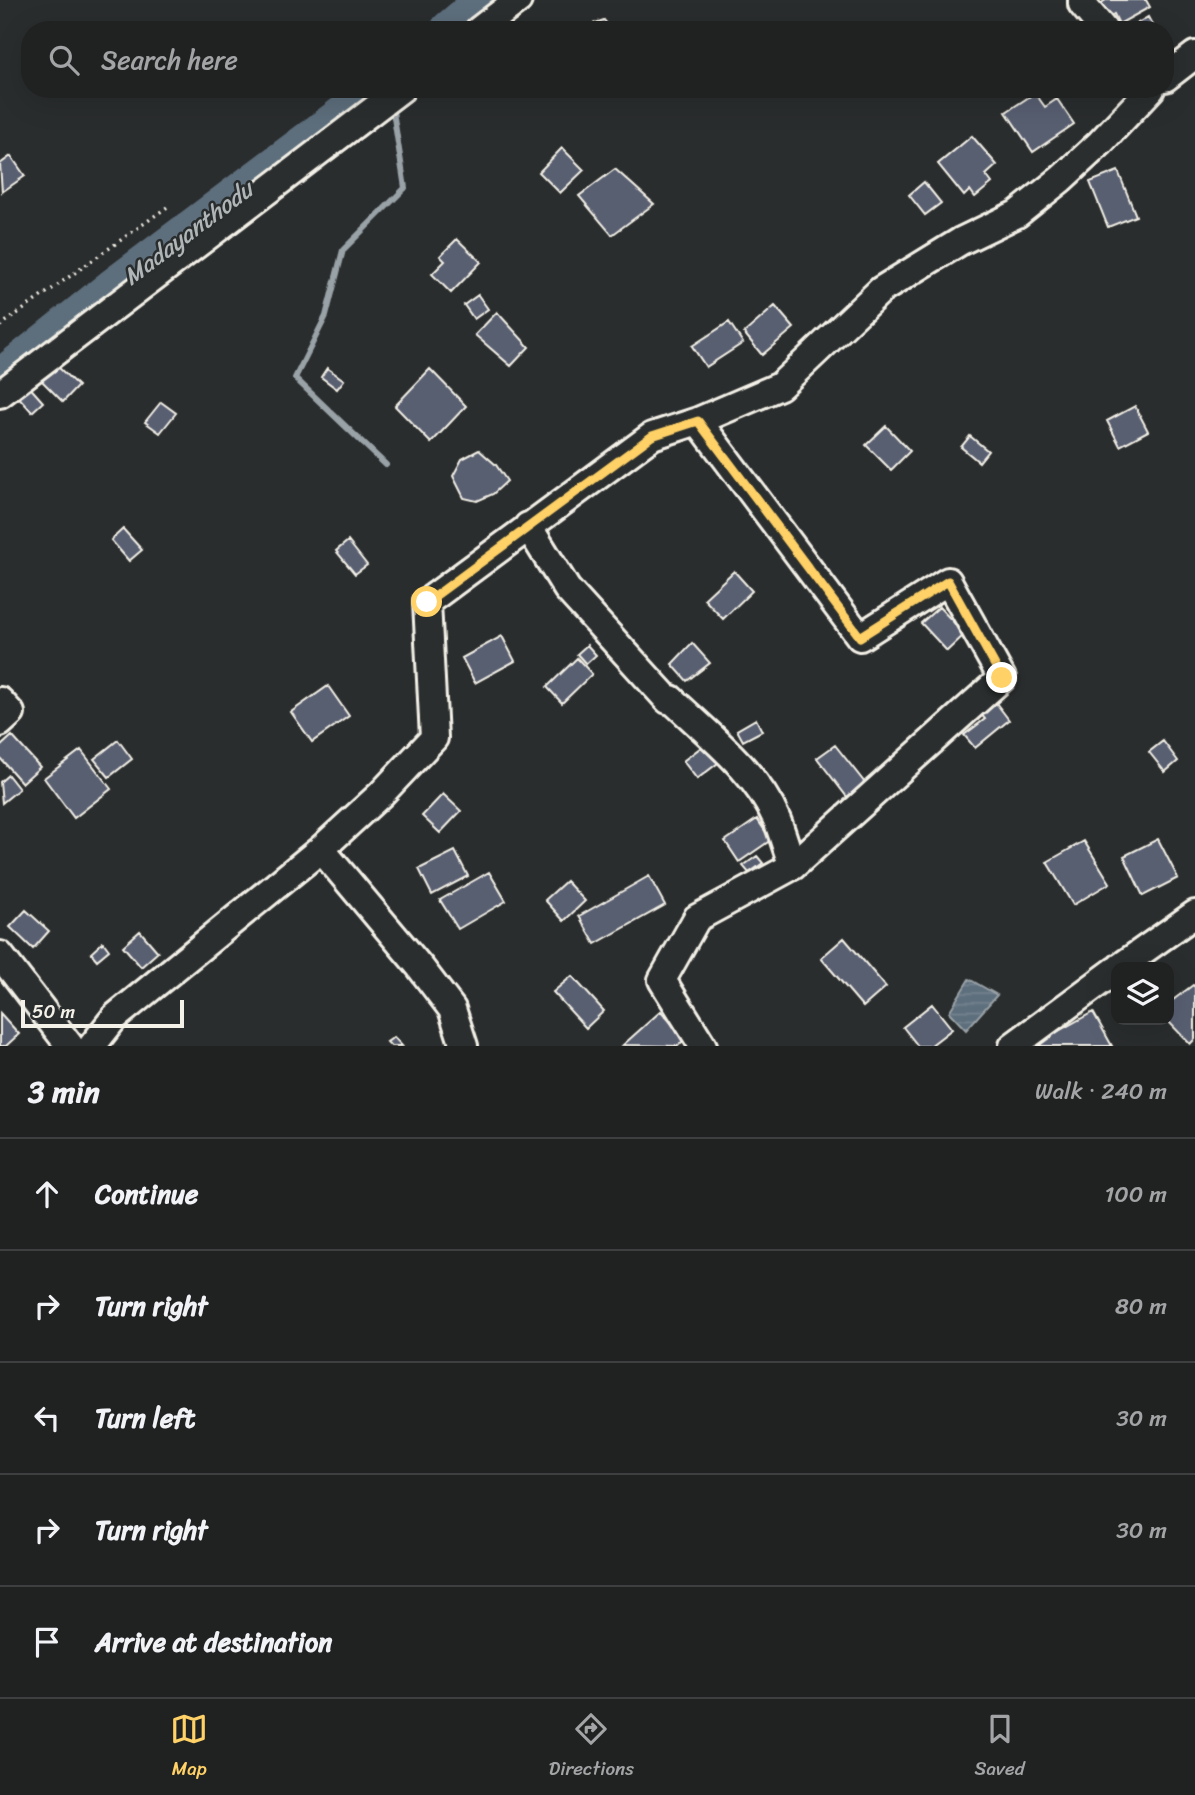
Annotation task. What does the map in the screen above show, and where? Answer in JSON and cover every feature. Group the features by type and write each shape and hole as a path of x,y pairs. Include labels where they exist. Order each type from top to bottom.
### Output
{"street":[{"path":"491,21 518,0"},
{"path":"1082,0 1082,4 1096,21"},
{"path":"1174,71 1195,55"},
{"path":"0,394 389,98"},
{"path":"92,1046 115,1017 321,849 381,794 433,738 427,602 652,436 698,421 780,386 881,290 961,241 1017,214 1100,143 1142,98"},
{"path":"698,421 860,637 948,581 1002,678 793,866 697,918 662,980 704,1046"},
{"path":"528,526 567,589 668,700 671,699 723,748 754,782 776,819 793,866"},
{"path":"0,701 11,713 0,723"},
{"path":"321,849 452,1009 464,1046"},
{"path":"1127,962 1195,914"},
{"path":"0,955 70,1046"},
{"path":"1013,1046 1111,973"}],"path":[{"path":"0,326 170,205"}],"water":[{"path":"969,979 997,995 966,1030 949,1012"}],"building":[{"path":"1106,0 1146,0 1150,7 1124,21 1118,21 1114,14 1103,21 1095,7"},
{"path":"1027,98 1039,98 1045,107 1057,99 1074,124 1033,152 1006,112"},
{"path":"972,136 997,165 986,175 992,183 975,197 970,190 964,196 938,164"},
{"path":"562,148 584,170 560,193 539,172"},
{"path":"11,156 25,176 2,192 0,164"},
{"path":"615,169 654,204 612,235 579,196"},
{"path":"1118,171 1136,216 1108,227 1090,182"},
{"path":"924,182 941,203 925,215 909,195"},
{"path":"457,239 481,262 451,293 432,274 445,261 440,256"},
{"path":"478,295 488,309 474,319 464,305"},
{"path":"775,306 794,328 762,355 744,333"},
{"path":"497,312 529,347 511,366 475,335"},
{"path":"729,322 743,343 706,367 692,346"},
{"path":"56,365 78,386 63,402 41,380"},
{"path":"327,368 344,380 337,389 321,377"},
{"path":"430,369 466,406 431,443 395,406"},
{"path":"27,384 43,402 32,412 16,394"},
{"path":"161,402 176,413 160,433 145,422"},
{"path":"1135,406 1148,431 1120,446 1107,421"},
{"path":"886,426 910,451 891,470 866,445"},
{"path":"970,436 988,451 979,462 961,447"},
{"path":"479,450 496,465 507,481 493,494 477,501 464,498 453,476 462,459"},
{"path":"123,529 142,550 129,561 111,540"},
{"path":"348,541 367,565 355,574 336,551"},
{"path":"734,571 752,591 723,619 704,599"},
{"path":"939,607 965,634 947,651 921,623"},
{"path":"502,636 515,661 475,683 462,658"},
{"path":"692,643 710,663 687,681 672,664"},
{"path":"587,645 596,655 586,664 577,654"},
{"path":"577,658 592,674 562,703 547,687"},
{"path":"328,686 349,716 312,742 291,712"},
{"path":"990,695 1009,720 975,748 964,735 985,719 975,707"},
{"path":"756,719 762,731 743,741 737,730"},
{"path":"12,736 40,767 22,783 0,758 0,747"},
{"path":"118,740 132,759 109,777 94,759"},
{"path":"1163,741 1178,761 1165,772 1149,752"},
{"path":"704,745 718,763 697,779 683,761"},
{"path":"835,745 865,783 847,797 817,758"},
{"path":"81,750 111,789 74,818 44,778"},
{"path":"8,775 19,789 2,803 0,782"},
{"path":"443,794 461,811 440,833 422,816"},
{"path":"757,819 771,840 739,862 725,841"},
{"path":"1158,839 1178,878 1143,896 1124,856"},
{"path":"1084,841 1110,883 1073,905 1047,862"},
{"path":"455,851 468,876 432,895 419,869"},
{"path":"757,856 763,863 749,873 743,866"},
{"path":"489,872 506,901 458,929 440,900"},
{"path":"649,876 665,905 595,944 579,916"},
{"path":"566,881 585,901 564,921 545,900"},
{"path":"26,910 49,931 33,949 10,927"},
{"path":"140,931 158,952 141,967 123,946"},
{"path":"844,938 886,987 863,1007 821,958"},
{"path":"103,942 109,950 97,960 91,953"},
{"path":"572,976 604,1011 586,1028 553,992"},
{"path":"1193,985 1195,987 1195,1039 1190,1044 1172,1025 1174,1025 1174,999"},
{"path":"932,1004 952,1029 930,1046 918,1046 903,1027"},
{"path":"661,1011 685,1039 678,1046 623,1045"},
{"path":"1093,1012 1112,1046 1038,1046 1037,1043"},
{"path":"0,1013 19,1034 6,1046 0,1046"},
{"path":"394,1037 402,1046 391,1046 387,1042"}],"waterway":[{"name":"Madayanthodu","path":"460,21 484,0"},
{"name":"Madayanthodu","path":"0,378 112,288 365,98"},
{"path":"386,465 295,378 326,316 343,250 405,188 392,105"}],"route":[{"path":"427,602 652,436 698,421 860,637 948,581 1002,678"}]}
